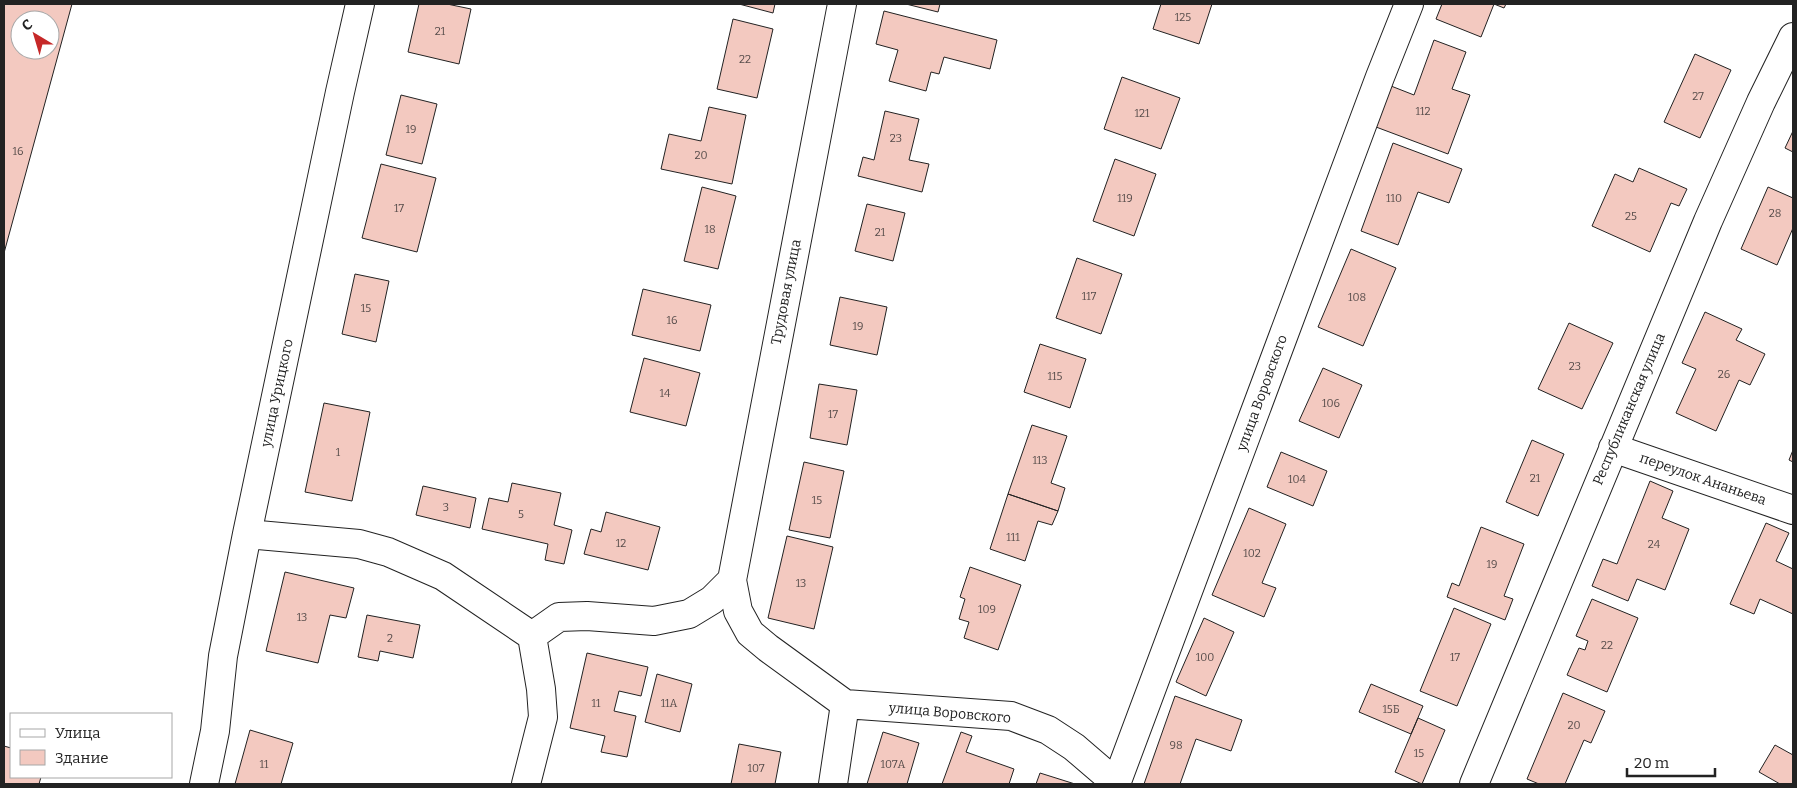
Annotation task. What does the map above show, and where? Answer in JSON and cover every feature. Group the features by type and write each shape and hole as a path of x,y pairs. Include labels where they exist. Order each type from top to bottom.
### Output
{"street":[{"name":"улица Урицкого","path":"204,784 215,731 223,656 247,534 360,4"},
{"name":"Трудовая улица","path":"732,580 842,4"},
{"name":"улица Воровского","path":"845,704 1011,716 1048,730 1074,747 1116,784 1380,76 1409,4"},
{"name":"Республиканская улица","path":"1474,784 1708,221 1761,102 1793,37"},
{"name":"переулок Ананьева","path":"1613,448 1793,510"},
{"path":"247,534 359,544 388,552 443,576 532,636 541,689 543,717 526,784"},
{"path":"532,636 559,617 587,616 654,621 689,614 712,600 732,580"},
{"path":"732,580 738,611 750,633 845,704 833,784"}],"building":[{"path":"4,4 72,4 60,48 60,10 10,10 10,60 57,60 4,253"},
{"path":"419,4 447,4 471,9 459,64 408,52"},
{"path":"739,4 775,4 773,13"},
{"path":"906,4 940,4 938,12"},
{"path":"1161,4 1212,4 1199,44 1153,29"},
{"path":"1442,4 1494,4 1481,37 1436,19"},
{"path":"1494,4 1506,4 1504,8"},
{"path":"884,11 997,40 990,69 944,57 939,74 931,72 926,91 889,81 898,50 876,44"},
{"path":"733,19 773,29 757,98 717,89"},
{"path":"1434,40 1466,52 1452,89 1470,95 1448,154 1376,127 1391,86 1414,95"},
{"path":"1695,54 1731,70 1700,138 1664,122"},
{"path":"1122,77 1180,98 1161,149 1104,129"},
{"path":"401,95 437,104 422,164 386,155"},
{"path":"709,107 746,115 732,184 661,169 669,134 701,141"},
{"path":"885,111 919,119 909,160 929,164 922,192 858,176 863,157 874,160"},
{"path":"1793,131 1793,152 1785,148"},
{"path":"1393,143 1462,169 1449,203 1418,192 1398,245 1361,231"},
{"path":"1115,159 1156,174 1134,236 1093,221"},
{"path":"381,164 436,178 417,252 362,238"},
{"path":"1639,168 1687,189 1679,206 1671,203 1650,252 1592,226 1615,174 1633,182"},
{"path":"702,187 736,196 718,269 684,261"},
{"path":"1768,187 1793,198 1793,228 1777,265 1741,249"},
{"path":"867,204 905,213 893,261 855,251"},
{"path":"1351,249 1396,268 1363,346 1318,327"},
{"path":"1077,258 1122,274 1101,334 1056,318"},
{"path":"355,274 389,281 376,342 342,334"},
{"path":"643,289 711,305 700,351 632,335"},
{"path":"840,297 887,307 877,355 830,345"},
{"path":"1705,312 1742,329 1736,340 1765,354 1750,385 1739,380 1716,431 1676,413 1696,369 1682,363"},
{"path":"1569,323 1613,343 1582,409 1538,389"},
{"path":"1040,344 1086,359 1070,408 1024,392"},
{"path":"644,358 700,373 686,426 630,412"},
{"path":"1323,368 1362,385 1339,438 1299,421"},
{"path":"819,384 857,390 847,445 810,438"},
{"path":"324,403 370,412 352,501 305,492"},
{"path":"1032,425 1067,436 1051,483 1065,488 1058,511 1008,494"},
{"path":"1532,440 1564,454 1538,516 1506,502"},
{"path":"1793,450 1793,462 1789,460"},
{"path":"1281,452 1327,471 1313,506 1267,487"},
{"path":"804,462 844,471 830,538 789,530"},
{"path":"1650,481 1673,491 1662,518 1689,529 1665,590 1637,579 1628,601 1592,586 1603,559 1617,564"},
{"path":"512,483 561,493 554,525 572,530 564,564 545,560 548,544 482,529 489,498 508,502"},
{"path":"423,486 476,498 470,528 416,515"},
{"path":"1008,494 1058,511 1052,525 1038,521 1025,561 990,549"},
{"path":"1249,508 1286,524 1262,583 1276,588 1264,617 1212,595"},
{"path":"606,512 660,527 648,570 584,554 591,529 601,532"},
{"path":"1766,523 1789,533 1776,561 1793,569 1793,614 1760,599 1754,614 1730,604"},
{"path":"1481,527 1524,544 1504,596 1513,599 1505,620 1447,597 1452,583 1459,586"},
{"path":"787,536 833,547 814,629 768,618"},
{"path":"970,567 1021,585 998,650 964,638 969,622 959,619 965,599 960,597"},
{"path":"285,572 354,588 346,618 330,615 318,663 266,651"},
{"path":"1592,599 1638,618 1607,692 1567,675 1579,648 1585,650 1588,641 1576,636"},
{"path":"1454,608 1491,624 1457,706 1420,691"},
{"path":"367,615 420,625 413,658 380,651 378,661 358,657"},
{"path":"1204,618 1234,632 1206,696 1176,682"},
{"path":"587,653 648,667 641,696 619,691 614,711 636,716 627,757 601,752 605,736 570,728"},
{"path":"657,674 692,684 680,732 645,722"},
{"path":"1371,684 1423,706 1411,734 1359,712"},
{"path":"1563,693 1605,711 1591,743 1584,740 1565,784 1539,784 1527,779"},
{"path":"1175,696 1242,720 1231,751 1196,739 1180,784 1144,784"},
{"path":"1418,718 1445,730 1422,784 1395,772"},
{"path":"250,730 293,743 281,784 235,784"},
{"path":"883,732 919,743 907,784 867,784"},
{"path":"961,732 972,736 966,752 1014,769 1009,784 942,784"},
{"path":"739,744 781,752 775,784 731,784"},
{"path":"1775,745 1793,755 1793,784 1780,784 1759,772"},
{"path":"4,746 10,748 10,778 41,778 39,784 4,784"},
{"path":"1040,773 1075,784 1036,784"}]}
